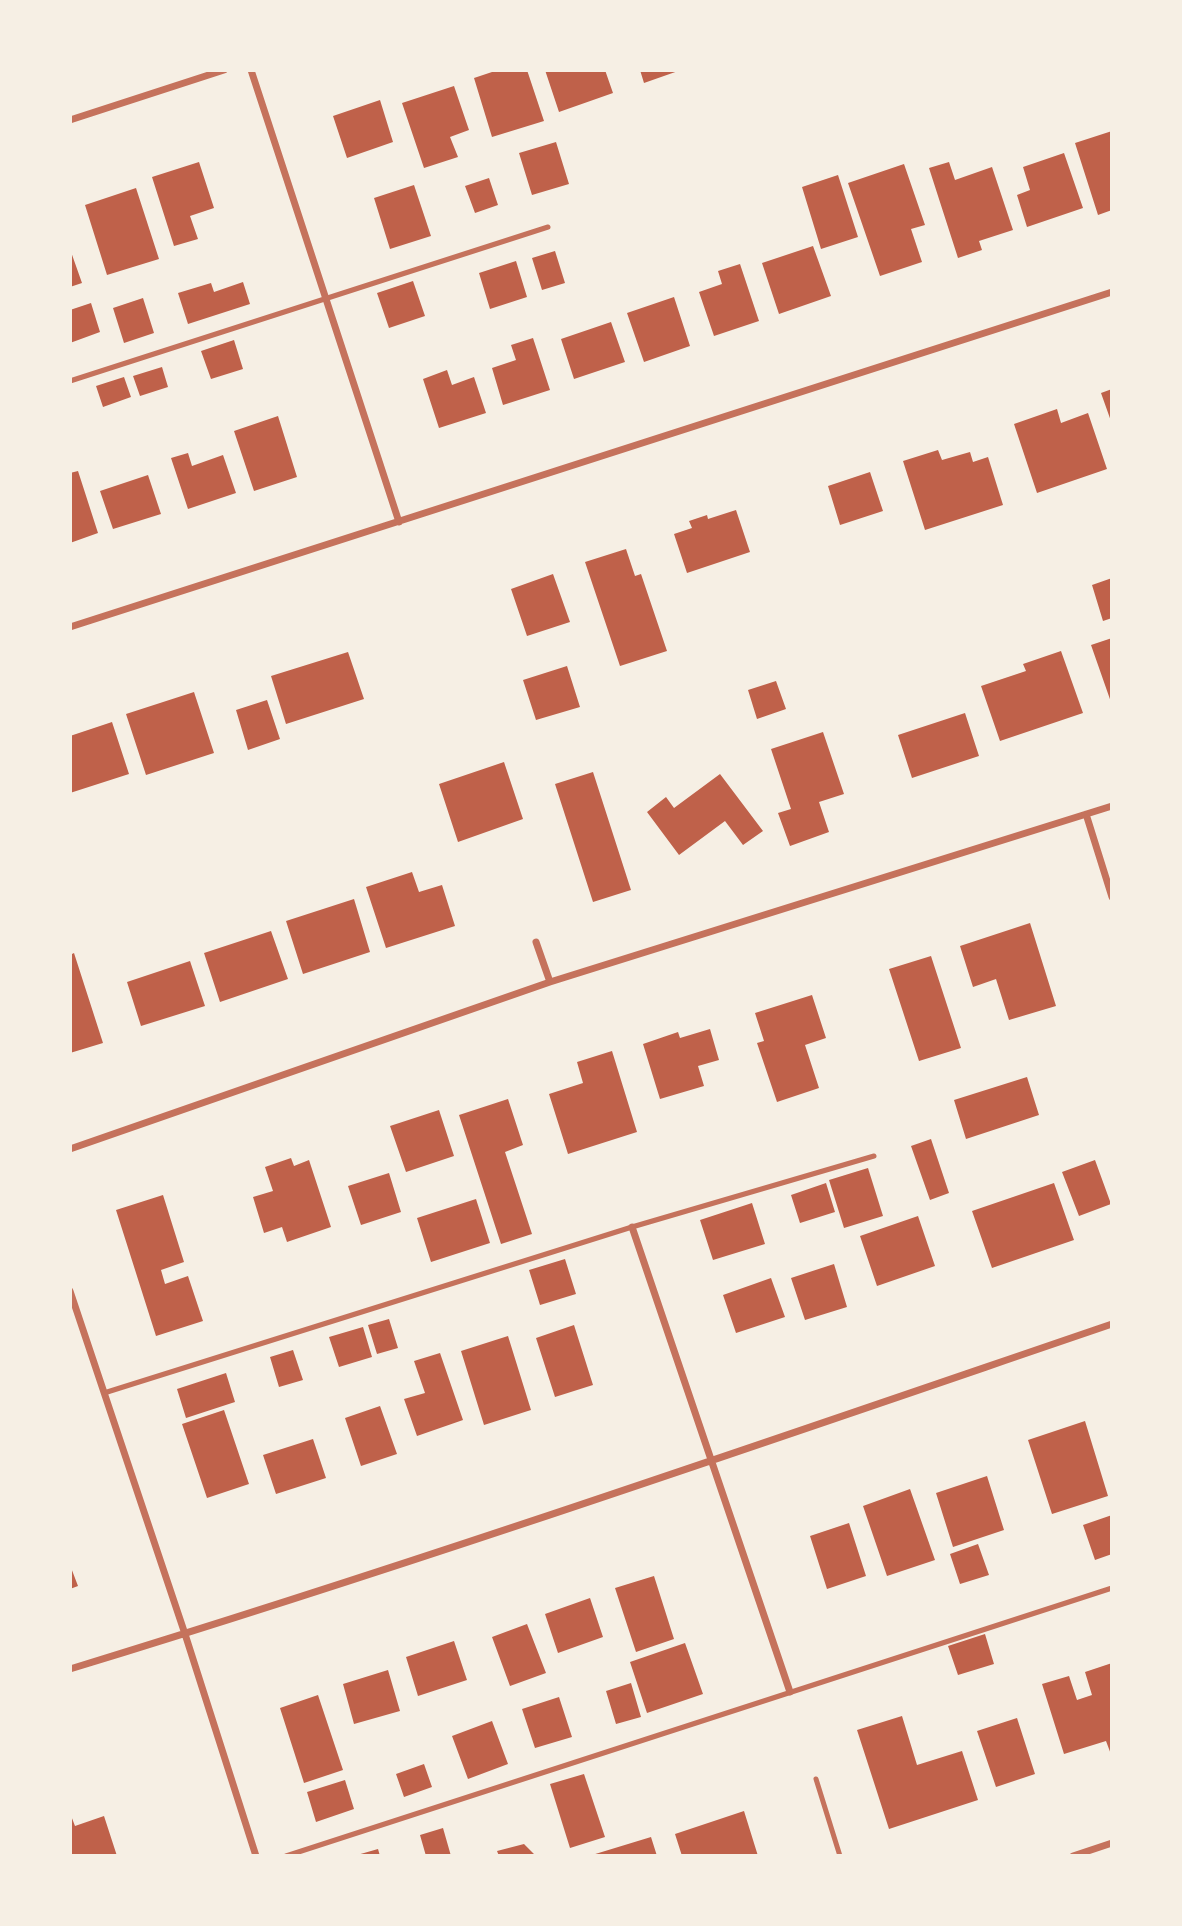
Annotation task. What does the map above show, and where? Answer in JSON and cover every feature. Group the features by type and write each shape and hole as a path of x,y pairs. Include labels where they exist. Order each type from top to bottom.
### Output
{"street":[{"path":"70,120 224,70"},
{"path":"251,70 399,522"},
{"path":"70,627 1112,292"},
{"path":"70,1149 550,982 1112,806"},
{"path":"1086,814 1112,897"},
{"path":"536,942 550,982"},
{"path":"632,1227 790,1692"},
{"path":"70,1291 256,1856"},
{"path":"70,1669 185,1634 712,1461 1112,1324"},
{"path":"1073,1856 1112,1843"}],"lane":[{"path":"70,381 548,227"},
{"path":"104,1393 632,1227 874,1156"},
{"path":"286,1856 1112,1588"},
{"path":"816,1779 840,1856"}],"building":[{"path":"498,70 527,70 544,121 492,137 474,78"},
{"path":"545,70 605,70 613,93 559,112"},
{"path":"640,70 681,70 644,83"},
{"path":"454,86 469,130 450,137 458,157 424,168 402,103"},
{"path":"380,100 393,142 347,158 333,116"},
{"path":"1112,131 1112,210 1098,215 1075,143"},
{"path":"556,142 569,184 532,195 519,153"},
{"path":"1064,153 1083,208 1027,227 1017,195 1030,190 1023,167"},
{"path":"199,162 214,208 190,216 198,239 174,246 152,177"},
{"path":"949,162 955,180 992,167 1013,230 979,241 982,250 958,258 929,168"},
{"path":"904,164 925,225 911,229 922,262 880,276 848,183"},
{"path":"838,175 858,237 821,249 802,187"},
{"path":"489,178 498,205 475,213 465,186"},
{"path":"414,185 431,236 390,249 374,198"},
{"path":"136,188 159,259 107,275 85,205"},
{"path":"813,246 831,296 779,314 762,263"},
{"path":"70,249 82,283 70,287"},
{"path":"555,251 565,283 542,290 532,258"},
{"path":"516,261 527,297 490,309 479,273"},
{"path":"740,264 759,321 714,336 699,292 722,284 718,271"},
{"path":"413,281 425,316 389,328 377,293"},
{"path":"243,282 250,304 188,324 178,293 211,283 214,292"},
{"path":"674,297 690,346 644,362 627,313"},
{"path":"143,298 154,333 124,343 113,308"},
{"path":"91,303 100,332 70,343 70,310"},
{"path":"611,322 625,362 574,379 561,339"},
{"path":"533,338 550,390 503,405 492,368 516,360 511,345"},
{"path":"234,340 243,369 211,379 201,351"},
{"path":"162,367 168,387 140,396 133,376"},
{"path":"447,370 452,385 474,377 486,413 439,428 423,379"},
{"path":"124,377 131,397 103,407 96,386"},
{"path":"1112,389 1112,424 1101,393"},
{"path":"1057,409 1061,423 1088,413 1107,469 1037,493 1014,424"},
{"path":"278,416 297,477 254,491 234,431"},
{"path":"938,450 942,460 970,452 973,462 988,457 1003,505 925,530 903,461"},
{"path":"188,453 192,466 223,455 236,493 188,509 171,458"},
{"path":"78,471 98,533 70,543 70,473"},
{"path":"870,472 883,511 840,525 828,486"},
{"path":"148,475 161,514 113,529 100,491"},
{"path":"736,510 750,552 687,573 674,534 692,528 689,521 707,515 708,519"},
{"path":"626,549 635,576 641,574 667,651 620,666 585,562"},
{"path":"553,574 570,622 527,636 511,589"},
{"path":"1112,578 1112,618 1103,621 1092,585"},
{"path":"1112,638 1112,705 1091,645"},
{"path":"1061,651 1083,713 1000,741 981,686 1026,671 1023,664"},
{"path":"348,652 364,699 286,724 271,676"},
{"path":"567,666 580,707 536,720 523,680"},
{"path":"776,681 786,709 757,719 748,690"},
{"path":"194,692 214,753 146,775 126,714"},
{"path":"267,700 280,739 248,750 236,710"},
{"path":"965,713 979,756 912,778 898,735"},
{"path":"112,722 129,774 70,793 70,736"},
{"path":"823,732 844,794 819,802 829,832 790,846 778,813 791,809 771,749"},
{"path":"504,762 523,819 458,842 439,784"},
{"path":"593,772 631,890 593,902 555,784"},
{"path":"720,774 763,831 743,845 725,821 679,855 647,812 666,797 674,808"},
{"path":"412,872 419,892 442,885 455,926 386,948 366,887"},
{"path":"354,899 370,952 303,974 286,921"},
{"path":"1030,923 1056,1006 1009,1020 996,979 973,987 960,946"},
{"path":"271,931 288,979 220,1002 204,953"},
{"path":"74,953 103,1043 70,1053 70,955"},
{"path":"931,956 961,1048 919,1061 889,969"},
{"path":"190,961 205,1006 141,1026 127,982"},
{"path":"812,995 826,1038 805,1045 819,1088 777,1102 757,1043 764,1041 755,1013"},
{"path":"710,1029 719,1060 698,1066 704,1086 660,1099 643,1044 678,1032 680,1038"},
{"path":"612,1051 637,1132 568,1154 549,1094 583,1083 577,1062"},
{"path":"1027,1077 1039,1115 966,1139 954,1100"},
{"path":"508,1099 523,1145 505,1152 532,1234 501,1244 459,1115"},
{"path":"439,1110 454,1156 406,1172 390,1126"},
{"path":"931,1139 949,1193 930,1200 911,1146"},
{"path":"291,1158 294,1166 309,1160 331,1227 287,1242 282,1227 264,1233 253,1197 273,1191 265,1167"},
{"path":"1095,1160 1111,1204 1079,1216 1062,1172"},
{"path":"868,1168 883,1216 844,1228 829,1180"},
{"path":"389,1173 401,1212 361,1225 348,1186"},
{"path":"826,1183 835,1212 800,1223 791,1195"},
{"path":"1054,1183 1074,1240 992,1268 972,1211"},
{"path":"163,1195 184,1262 161,1270 165,1284 188,1276 203,1321 156,1336 116,1210"},
{"path":"476,1199 490,1243 431,1262 417,1218"},
{"path":"752,1203 765,1244 713,1260 700,1220"},
{"path":"918,1216 935,1266 877,1286 860,1236"},
{"path":"565,1259 576,1294 540,1305 529,1270"},
{"path":"834,1264 847,1307 805,1320 791,1278"},
{"path":"771,1278 785,1317 736,1333 723,1295"},
{"path":"389,1319 398,1348 377,1354 368,1325"},
{"path":"574,1325 593,1385 555,1397 536,1338"},
{"path":"363,1327 372,1357 339,1367 329,1337"},
{"path":"508,1336 531,1410 484,1425 461,1351"},
{"path":"293,1350 303,1380 279,1387 270,1357"},
{"path":"440,1353 463,1420 417,1436 404,1399 425,1393 414,1361"},
{"path":"226,1373 235,1402 186,1418 177,1389"},
{"path":"380,1406 397,1454 361,1466 345,1418"},
{"path":"224,1410 249,1484 207,1498 182,1424"},
{"path":"1085,1421 1108,1496 1052,1514 1028,1440"},
{"path":"313,1439 326,1478 276,1494 263,1455"},
{"path":"987,1476 1004,1530 953,1547 936,1493"},
{"path":"910,1489 935,1560 887,1576 863,1506"},
{"path":"1112,1515 1112,1554 1095,1560 1083,1525"},
{"path":"849,1523 866,1576 827,1589 810,1536"},
{"path":"978,1544 989,1575 960,1584 950,1554"},
{"path":"70,1565 78,1586 70,1589"},
{"path":"654,1576 674,1639 636,1652 615,1588"},
{"path":"590,1598 603,1637 558,1653 545,1614"},
{"path":"527,1624 546,1673 510,1686 492,1637"},
{"path":"985,1634 994,1664 958,1675 948,1646"},
{"path":"454,1641 467,1680 418,1696 406,1657"},
{"path":"685,1643 703,1694 647,1713 630,1662"},
{"path":"1112,1663 1112,1757 1106,1741 1064,1754 1042,1684 1069,1676 1077,1700 1092,1695 1085,1672"},
{"path":"388,1670 400,1711 354,1724 343,1684"},
{"path":"631,1683 641,1717 616,1724 606,1691"},
{"path":"318,1695 343,1770 304,1783 280,1708"},
{"path":"559,1697 572,1737 535,1748 522,1709"},
{"path":"902,1716 917,1765 962,1751 978,1800 889,1829 857,1730"},
{"path":"1017,1718 1035,1774 996,1787 977,1731"},
{"path":"492,1721 508,1764 468,1779 452,1736"},
{"path":"424,1764 432,1787 404,1797 396,1774"},
{"path":"584,1774 605,1837 570,1848 550,1784"},
{"path":"345,1780 354,1809 316,1822 307,1792"},
{"path":"744,1811 758,1856 682,1856 675,1834"},
{"path":"70,1813 75,1826 104,1816 117,1856 70,1856"},
{"path":"443,1828 451,1856 426,1856 420,1835"},
{"path":"651,1837 657,1856 592,1856 592,1855"},
{"path":"524,1844 536,1856 499,1856 497,1851"},
{"path":"378,1849 380,1856 357,1856 357,1855"}]}
